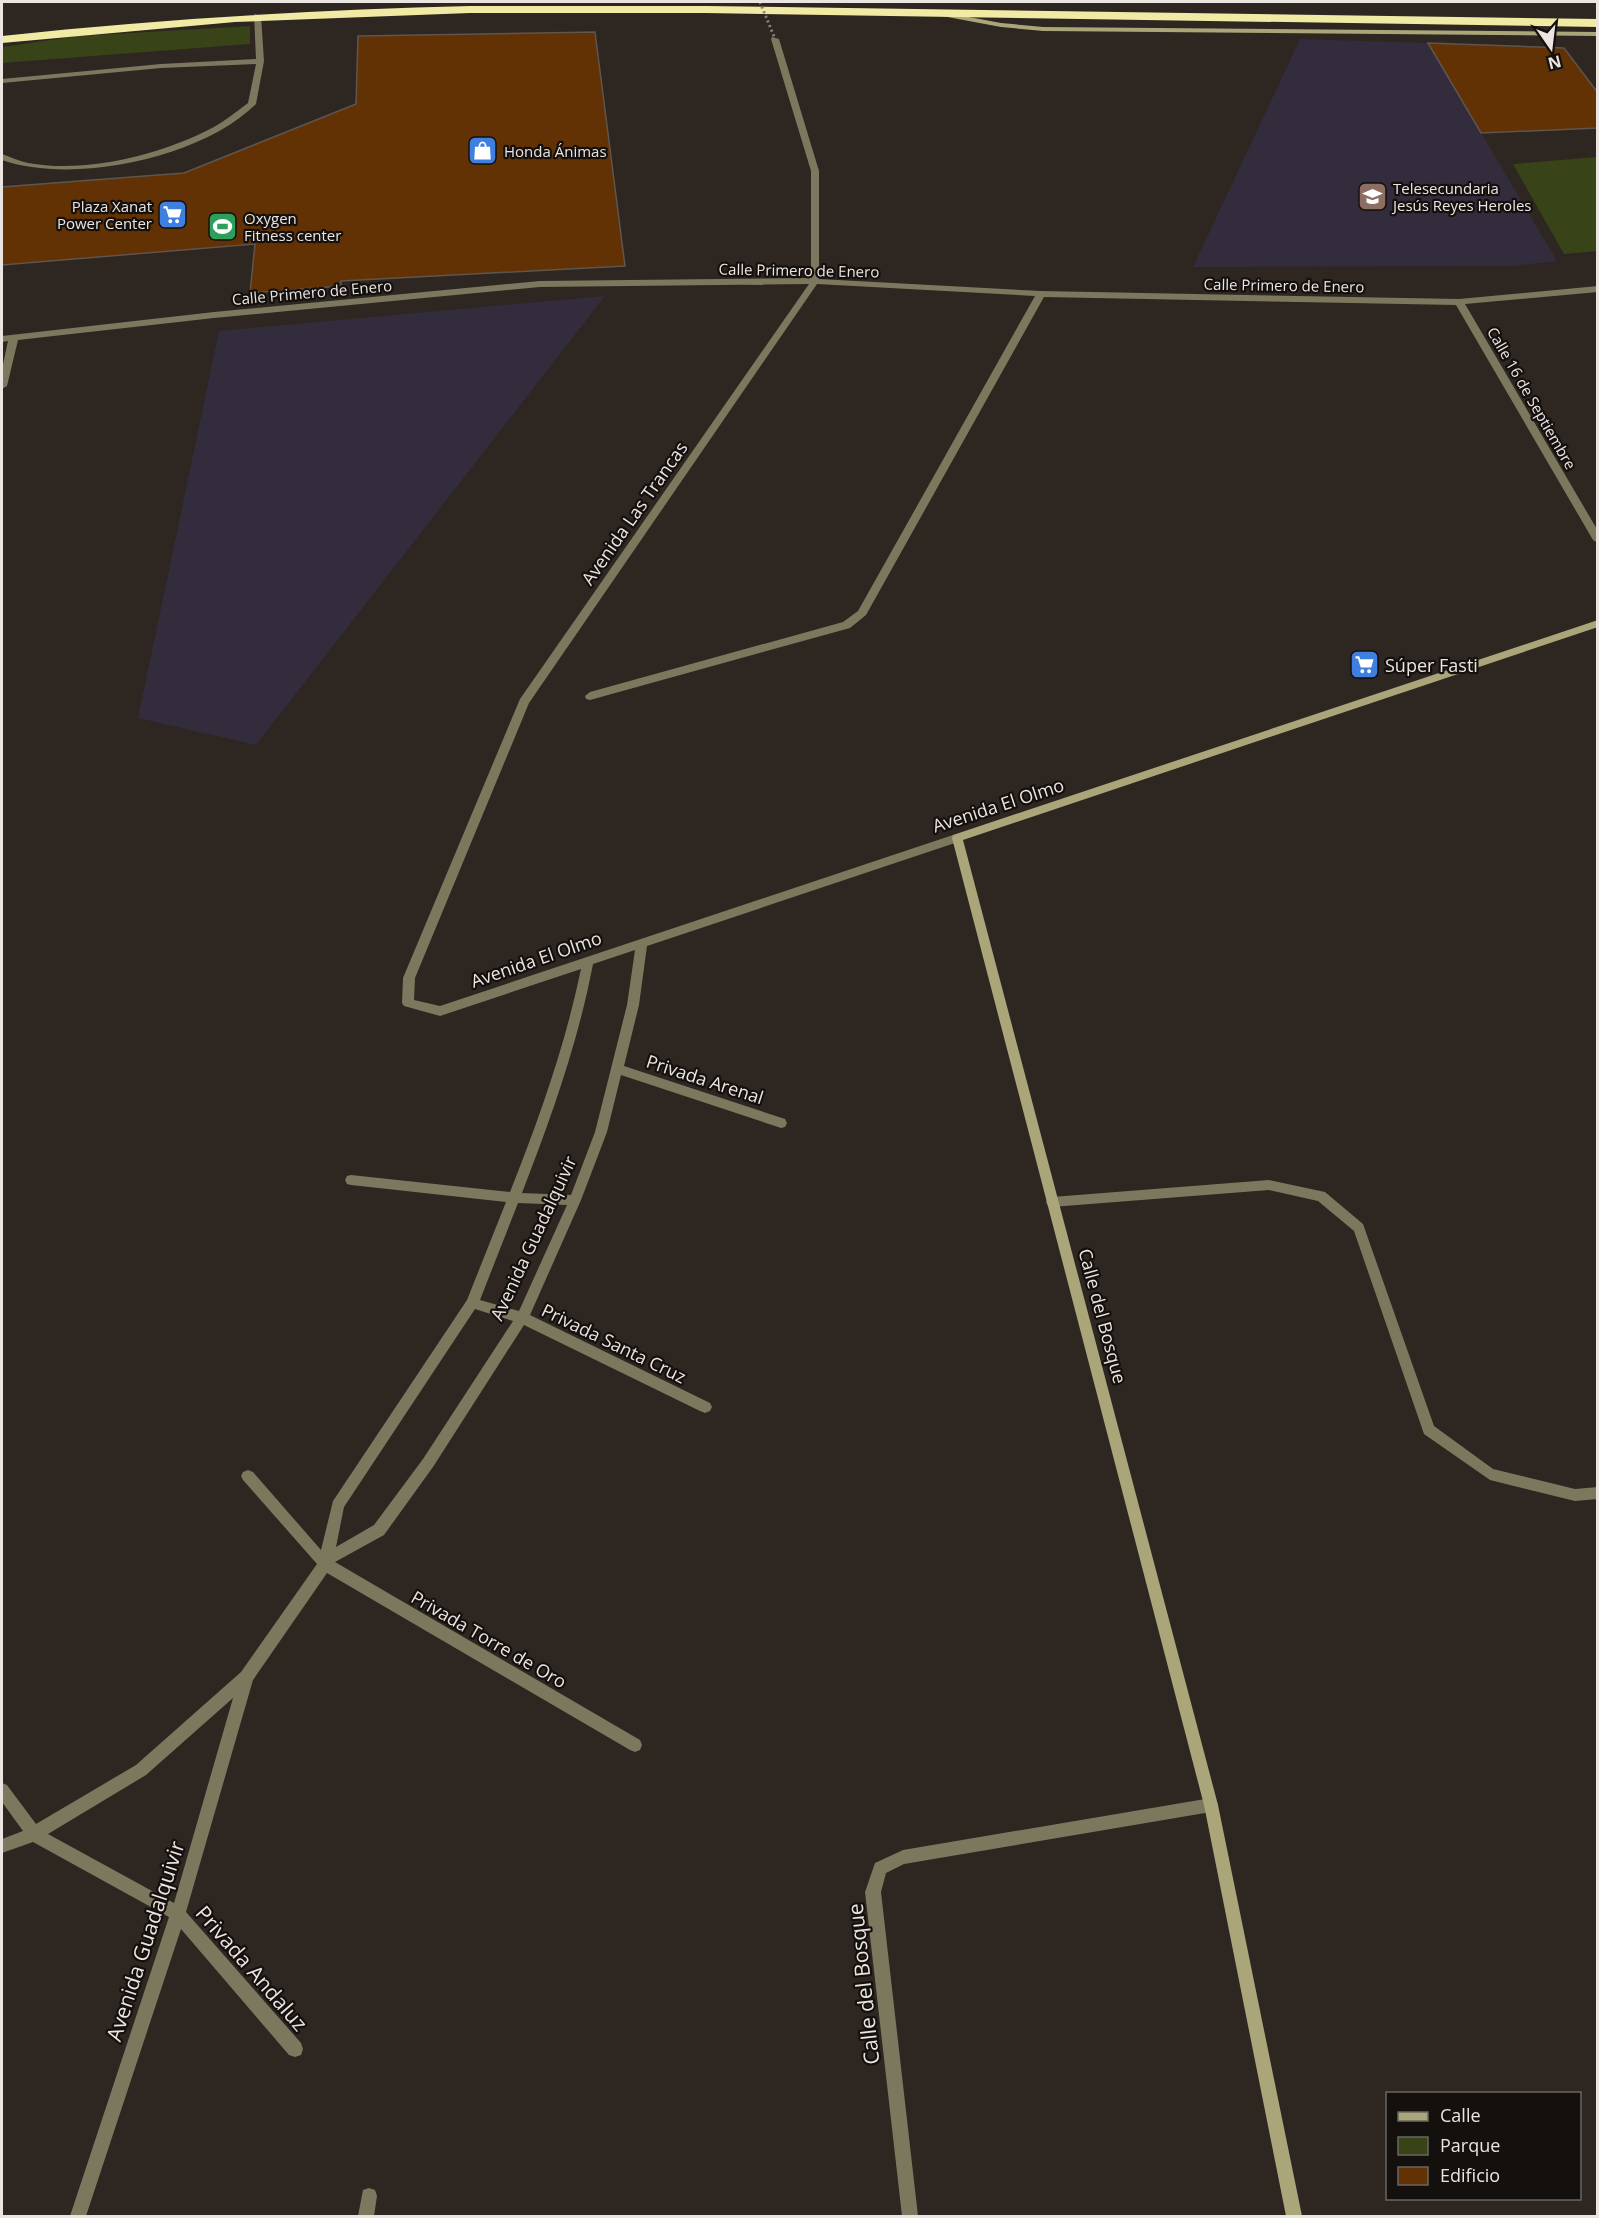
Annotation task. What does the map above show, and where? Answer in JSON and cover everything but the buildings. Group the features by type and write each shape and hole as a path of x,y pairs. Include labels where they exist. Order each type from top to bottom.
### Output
{"highway":[{"path":"2,40 83,30 257,16 367,10 512,8 769,9 1598,23"}],"street":[{"path":"938,13 1001,25 1043,29 1598,34"},
{"path":"2,157 31,166 66,167 114,164 155,153 219,128 252,104 260,61 257,16"},
{"path":"775,39 815,171 814,281"},
{"path":"2,81 161,66 260,61"},
{"name":"Calle Primero de Enero","path":"2,339 226,314 540,284 814,281 1041,294 1459,302 1598,289"},
{"name":"Avenida Las Trancas","path":"408,1003 409,978 524,702 814,281"},
{"path":"590,696 846,625 862,613 1041,294"},
{"name":"Calle 16 de Septiembre","path":"1459,302 1598,540"},
{"path":"2,386 14,338"},
{"name":"Avenida El Olmo","path":"408,1003 440,1011 1598,623"},
{"name":"Calle del Bosque","path":"957,838 1211,1805 1294,2217"},
{"name":"Avenida Guadalquivir","path":"326,1561 379,1530 428,1463 522,1318 575,1200 601,1132 633,1005 642,942"},
{"name":"Avenida Guadalquivir","path":"2,1846 34,1834 141,1770 246,1677 326,1561 338,1505 472,1303 543,1124 578,1011 588,960"},
{"name":"Privada Arenal","path":"618,1069 781,1123"},
{"path":"351,1180 514,1198 575,1200"},
{"path":"1053,1202 1269,1185 1321,1196 1359,1228 1429,1430 1490,1474 1575,1495 1598,1493"},
{"name":"Privada Santa Cruz","path":"472,1303 522,1318 705,1407"},
{"name":"Privada Torre de Oro","path":"248,1476 326,1561 635,1745"},
{"name":"Avenida Guadalquivir","path":"78,2217 178,1914 246,1677"},
{"path":"2,1790 34,1834 178,1914"},
{"name":"Calle del Bosque","path":"910,2217 873,1892 880,1868 903,1857 1211,1805"},
{"name":"Privada Andaluz","path":"178,1914 295,2049"},
{"path":"366,2217 369,2196"}],"path":[{"path":"760,2 775,39"}],"shaded area":[{"name":"Telesecundaria Jesús Reyes Heroles","path":"1300,39 1428,43 1557,261 1512,266 1193,267"},
{"path":"605,296 256,745 138,718 219,331"}],"green space":[{"path":"250,26 250,44 2,63 2,47 79,36"},
{"path":"1597,157 1597,251 1564,254 1513,164"}],"place":[{"name":"Honda Ánimas","path":"483,151"},
{"name":"Telesecundaria Jesús Reyes Heroles","path":"1372,197"},
{"name":"Plaza Xanat Power Center","path":"173,215"},
{"name":"Oxygen Fitness center","path":"223,227"},
{"name":"Súper Fasti","path":"1364,665"}]}
